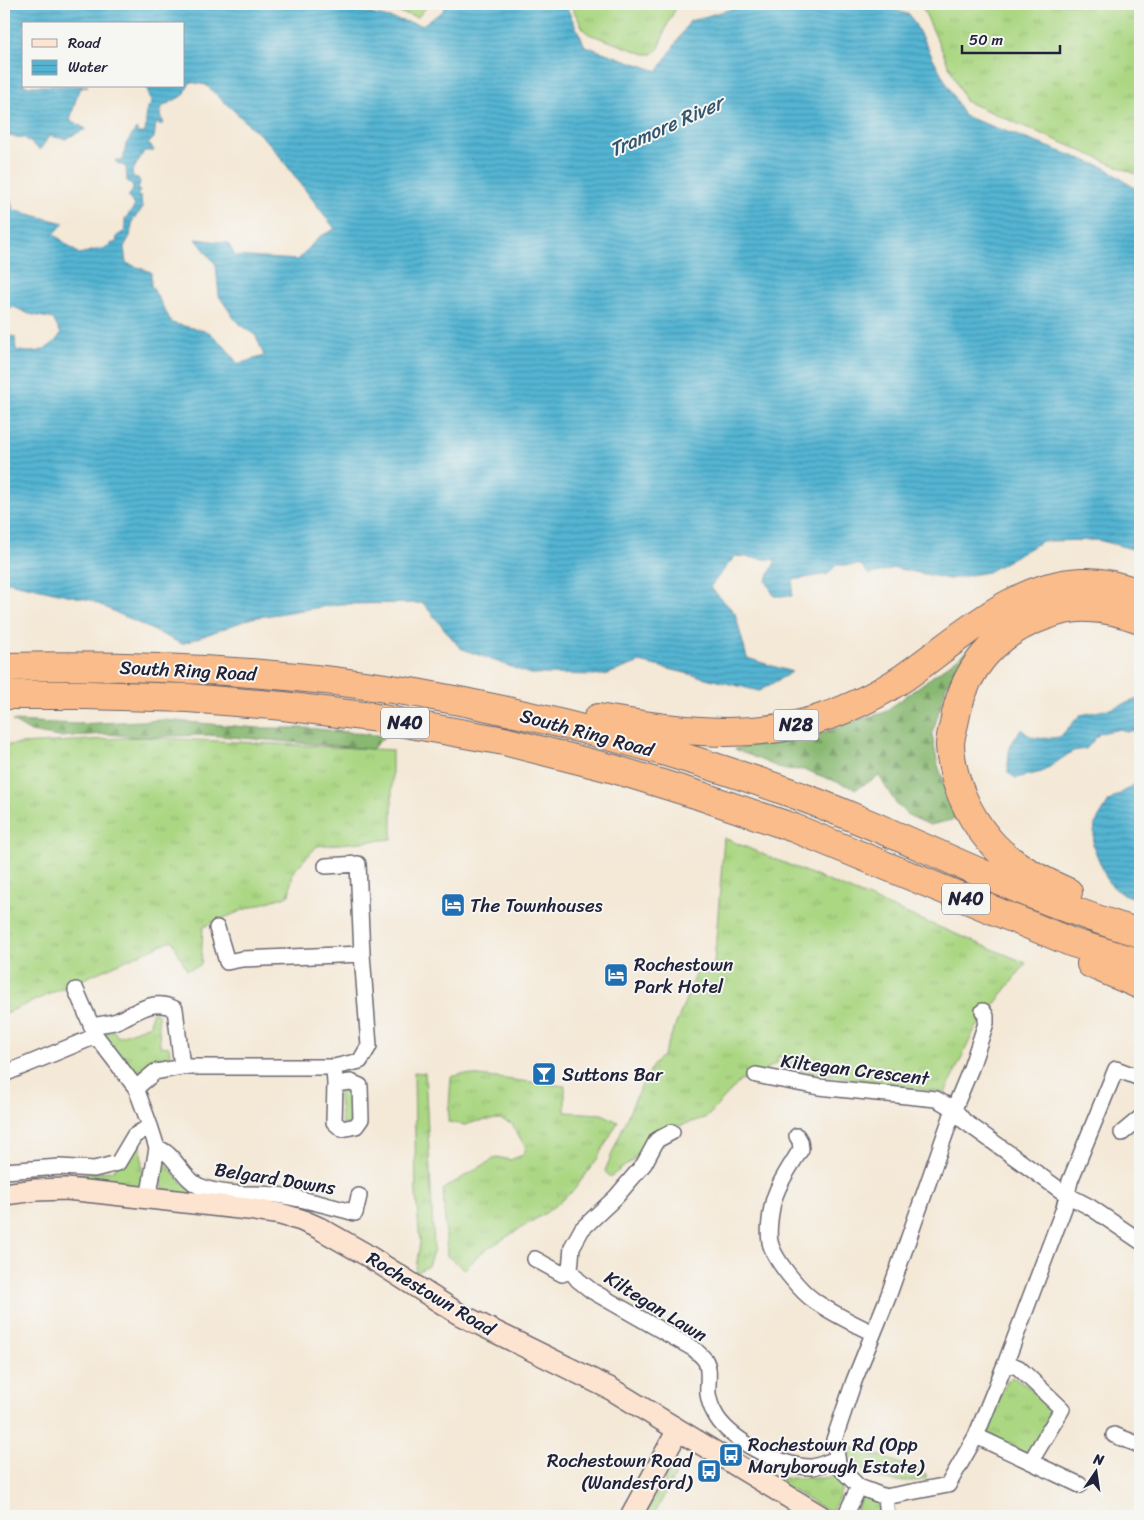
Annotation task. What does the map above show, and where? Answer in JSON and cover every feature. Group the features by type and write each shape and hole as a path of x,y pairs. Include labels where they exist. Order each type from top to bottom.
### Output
{"highway":[{"name":"N28","path":"416,693 524,704 662,728 724,732 761,731 798,725 815,720 871,697 912,672 991,613 1030,595 1058,585 1082,582 1114,584 1140,593"},
{"path":"1140,619 1118,611 1088,608 1060,610 1031,620 1005,634 983,656 966,681 956,711 950,745 954,772 962,796 973,818 990,841 1015,863 1052,885 1097,905 1140,920"},
{"name":"South Ring Road","path":"4,667 82,665 160,667 297,677 416,693 517,714 715,767 868,824 1051,902 1140,933"},
{"name":"South Ring Road","path":"4,695 188,698 283,706 371,717 504,741 614,769 794,828 1073,943 1140,963"},
{"path":"794,828 974,917 1140,985"}],"main road":[{"name":"Rochestown Road","path":"4,1194 66,1189 280,1214 301,1220 365,1254 459,1314 612,1390 815,1515"},
{"path":"631,1516 678,1430"}],"street":[{"path":"136,1088 155,1072 182,1067 334,1067 360,1061 369,1046 358,864 326,866"},
{"path":"217,928 227,962 242,959 362,954"},
{"path":"76,990 94,1031 136,1088 150,1126 157,1148 148,1198"},
{"path":"4,1074 117,1021 141,1007 166,1004 175,1009 182,1067"},
{"path":"982,1011 986,1016 986,1023 971,1068 954,1109 914,1224 854,1381 834,1440 839,1467 860,1487 885,1497 948,1484 976,1436 1006,1362 1064,1208 1070,1181 1116,1069 1140,1078"},
{"path":"334,1067 335,1084"},
{"name":"Kiltegan Crescent","path":"756,1075 820,1087 936,1100 954,1109 964,1121 1066,1195 1090,1207 1140,1241"},
{"path":"1122,1133 1140,1118"},
{"path":"4,1171 60,1166 94,1169 118,1163 134,1136 150,1126"},
{"path":"535,1259 562,1274 570,1270 572,1247 582,1229 616,1197 644,1164 657,1140 672,1132"},
{"path":"797,1136 800,1141 800,1149 777,1192 772,1206 770,1241 773,1249 785,1270 814,1301 873,1333"},
{"name":"Belgard Downs","path":"157,1148 164,1150 185,1175 198,1186 220,1191 297,1198 355,1213 359,1196"},
{"name":"Kiltegan Lawn","path":"570,1270 578,1280 592,1291 694,1349 705,1361 708,1374 708,1396 714,1414 736,1436 755,1449 792,1464 813,1467 834,1460 839,1467"},
{"path":"1006,1362 1019,1368 1062,1409 1031,1461"},
{"path":"1114,1435 1140,1445"},
{"path":"976,1436 1080,1485"},
{"path":"845,1516 860,1487"},
{"path":"885,1497 887,1516"}],"green space":[{"path":"363,4 429,4 418,17"},
{"path":"570,4 678,4 668,23 659,48 653,54 645,54 589,34 584,30"},
{"path":"921,4 1140,4 1140,176 965,101"},
{"path":"974,646 947,684 932,735 938,765 956,819 930,825 910,816 897,805 879,776 856,789 805,770 782,769 735,749 801,738 883,713"},
{"path":"163,720 258,728 308,728 385,736 372,749 208,735 139,737 106,734 59,737 31,732 12,721 77,724"},
{"path":"139,737 392,750 392,839 317,846 293,872 289,895 243,910 203,927 201,965 187,970 172,940 4,1014 4,745"},
{"path":"724,838 1026,963 974,1031 945,1093 794,1070 778,1055 777,1063 751,1079 740,1081 707,1117 669,1129 646,1151 610,1177 605,1171 623,1127 648,1074 656,1062 663,1056 696,974 702,968 714,965"},
{"path":"152,1012 158,1014 160,1046 169,1047 170,1056 167,1058 167,1063 130,1080 103,1041 105,1034 113,1030 118,1037 150,1025"},
{"path":"414,1072 425,1073 434,1250 428,1266 415,1273 420,1243 416,1193"},
{"path":"462,1074 565,1086 565,1112 602,1114 618,1122 597,1159 574,1190 547,1212 482,1252 465,1269 447,1256 443,1189 497,1157 510,1160 523,1155 526,1148 512,1124 499,1119 478,1121 465,1125 448,1122 451,1077"},
{"path":"338,1088 346,1088 351,1097 351,1123 342,1126"},
{"path":"138,1140 141,1147 143,1190 63,1178 79,1174 112,1171"},
{"path":"159,1151 174,1174 195,1195 164,1189 159,1175"},
{"path":"1012,1377 1032,1389 1050,1406 1051,1419 1030,1451 1025,1454 985,1432 1005,1384"},
{"path":"846,1447 867,1451 886,1458 926,1474 926,1478 916,1481 896,1481 870,1475 857,1464"},
{"path":"672,1467 677,1472 653,1516 644,1516"},
{"path":"839,1476 843,1482 840,1494 831,1511 822,1508 782,1484 782,1478"},
{"path":"870,1494 879,1504 881,1516 854,1516 862,1495"}],"water":[{"name":"Tramore River","path":"4,4 325,4 422,25 442,12 446,4 565,4 585,46 658,71 690,21 748,4 878,4 910,15 964,116 1106,168 1140,192 1140,551 1098,540 1042,541 988,572 949,579 894,568 869,575 861,565 836,565 828,574 793,580 792,596 774,596 766,581 776,560 735,556 710,587 735,613 747,658 792,672 759,691 640,662 605,675 530,674 460,648 423,603 340,604 252,618 182,644 90,600 4,581 4,342 6,335 15,337 16,350 36,352 47,348 61,334 53,319 29,314 14,307 4,310 4,186 6,186 13,210 64,223 54,234 79,254 107,248 112,243 116,243 117,236 125,231 125,219 135,206 128,197 133,190 132,184 127,181 126,167 115,160 123,161 126,144 136,129 138,133 145,133 147,108 152,104 147,88 185,88 185,22 22,22 22,88 82,88 79,89 70,120 86,129 65,139 49,136 40,150 25,138 6,136 4,138","holes":["190,82 206,85 271,145 335,229 319,237 298,260 235,256 228,243 196,239 216,265 219,296 236,321 256,336 264,356 238,364 225,347 209,332 172,323 151,285 151,272 126,263 124,247 130,236 133,220 142,209 141,197 137,194 140,192 138,189 140,182 138,178 133,177 132,172 144,151 154,151 148,144 154,138 156,123 160,125 164,123 160,116 162,107 184,95"]},
{"path":"1140,698 1140,729 1126,732 1121,729 1100,733 1086,749 1073,751 1042,772 1016,778 1008,773 1010,750 1022,729 1034,738 1060,737 1080,715 1110,709"},
{"path":"1140,781 1140,900 1120,893 1108,882 1093,846 1095,824 1109,801"}],"place":[{"name":"The Townhouses","path":"453,905"},
{"name":"Rochestown Park Hotel","path":"616,975"},
{"name":"Suttons Bar","path":"544,1074"},
{"name":"Rochestown Rd (Opp Maryborough Estate)","path":"731,1455"},
{"name":"Rochestown Road (Wandesford)","path":"709,1471"}]}
